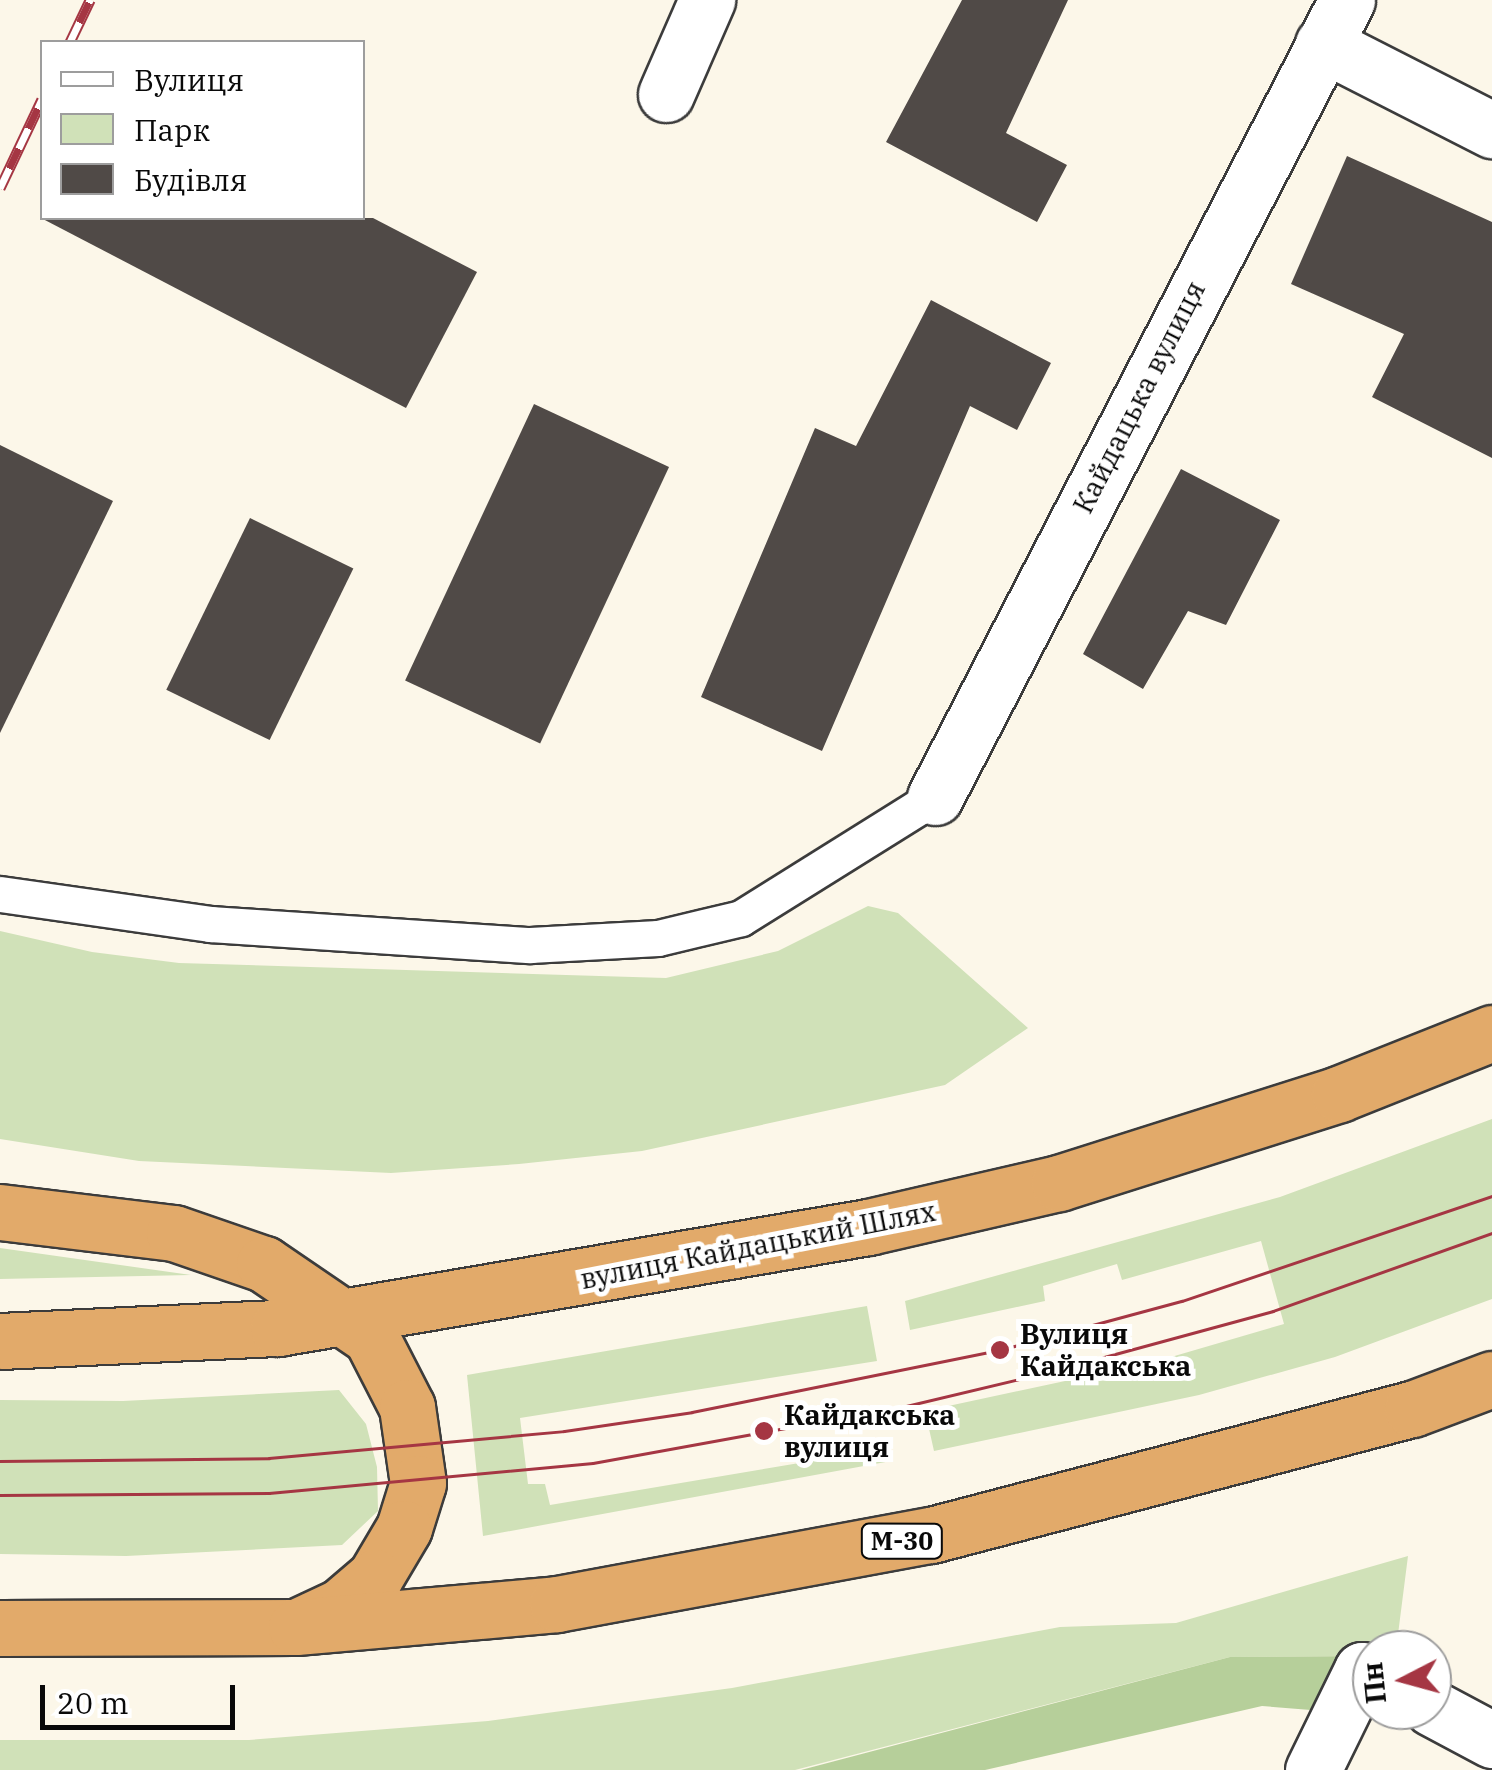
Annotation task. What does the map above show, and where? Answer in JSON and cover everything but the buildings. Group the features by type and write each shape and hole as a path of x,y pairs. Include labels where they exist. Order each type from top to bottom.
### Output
{"highway":[{"name":"вулиця Кайдацький Шлях","path":"0,1341 206,1337 353,1318 850,1230 1058,1183 1338,1094 1492,1033"},
{"path":"0,1212 174,1233 264,1264 353,1318 372,1337 407,1407 418,1483 404,1528 375,1578 341,1606 296,1627"},
{"name":"М-30","path":"0,1628 296,1627 557,1604 931,1535 1412,1409 1492,1379"}],"street":[{"path":"666,94 707,0"},
{"path":"1335,22 1492,130"},
{"name":"Кайдацька вулиця","path":"935,797 1335,22"},
{"path":"1313,1770 1352,1699"},
{"path":"1452,1719 1492,1740"}],"lane":[{"path":"0,894 210,924 530,945 658,938 741,918 935,797"}],"green space":[{"path":"868,906 898,913 1028,1028 945,1085 642,1151 391,1173 139,1161 0,1139 0,931 92,952 179,963 666,978 778,951"},
{"path":"1492,1119 1492,1299 1335,1357 1199,1395 934,1451 925,1411 1154,1362 1284,1324 1261,1241 1122,1280 1117,1264 1043,1286 1045,1301 910,1330 905,1301 1280,1197"},
{"path":"0,1248 191,1275 0,1279"},
{"path":"867,1306 877,1361 520,1418 528,1484 545,1484 550,1505 889,1448 891,1461 483,1536 467,1375"},
{"path":"339,1390 366,1424 377,1467 378,1511 342,1545 126,1556 0,1554 0,1400 123,1401"},
{"path":"1408,1556 1399,1630 1352,1630 1352,1656 1230,1657 795,1770 0,1770 0,1740 249,1740 488,1721 732,1688 1060,1627 1176,1623"},
{"path":"1352,1656 1352,1713 1262,1706 985,1770 801,1770 1230,1657"}],"tram line":[{"path":"0,1461 269,1458 564,1431 692,1412 1000,1350 1182,1301 1492,1196"},
{"path":"0,1495 269,1493 593,1463 902,1407 1049,1372 1273,1311 1492,1233"}],"railway":[{"path":"71,40 90,0"},
{"path":"0,188 40,103"}],"place":[{"name":"Вулиця Кайдакська","path":"1000,1350"},
{"name":"Кайдакська вулиця","path":"764,1431"}]}
